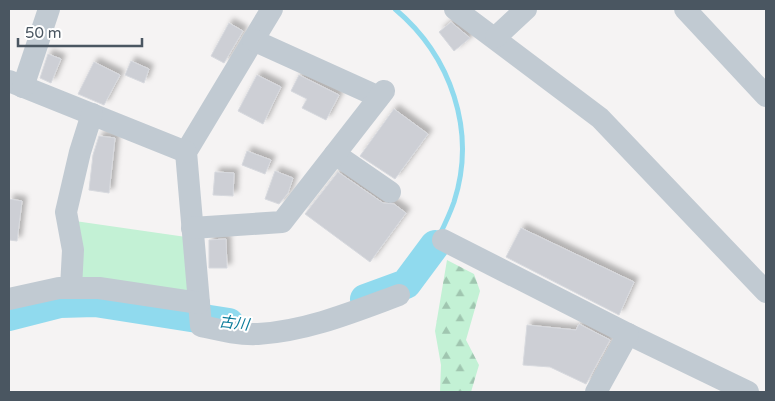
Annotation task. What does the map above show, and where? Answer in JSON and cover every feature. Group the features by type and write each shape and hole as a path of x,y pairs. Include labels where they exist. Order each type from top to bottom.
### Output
{"street":[{"path":"49,9 16,84 186,152"},
{"path":"272,9 186,152 201,326 256,334 293,330 340,317 399,296"},
{"path":"455,9 496,37 600,118 766,292"},
{"path":"496,37 526,9"},
{"path":"685,9 766,96"},
{"path":"192,228 282,222 382,94 253,40"},
{"path":"71,288 73,250 66,212 80,152 92,114"},
{"path":"335,154 390,192"},
{"path":"443,240 628,334 748,392"},
{"path":"9,299 71,288 99,288 199,303"},
{"path":"596,392 628,334"}],"green space":[{"path":"68,220 193,238 190,302 71,288"},
{"path":"447,260 474,274 480,291 466,340 479,365 471,392 440,392 441,365 435,331"}],"building":[{"path":"451,22 470,38 454,51 439,32"},
{"path":"229,23 243,31 224,63 211,56"},
{"path":"48,54 61,59 51,83 40,78"},
{"path":"131,61 149,69 144,83 125,75"},
{"path":"94,62 120,75 104,105 78,94"},
{"path":"257,75 281,87 263,124 238,111"},
{"path":"299,75 339,95 326,120 302,108 307,99 291,91"},
{"path":"394,109 428,134 395,179 360,156"},
{"path":"99,136 115,138 109,193 89,190 93,155"},
{"path":"247,151 271,160 265,174 242,165"},
{"path":"275,171 293,178 288,193 279,204 265,199"},
{"path":"215,172 234,173 233,196 213,195"},
{"path":"338,172 383,203 394,204 406,213 370,262 305,214"},
{"path":"9,199 22,201 17,241 9,240"},
{"path":"521,228 634,282 619,315 506,257"},
{"path":"226,239 227,268 209,268 209,240"},
{"path":"579,324 610,340 586,384 550,367 523,365 527,325 576,330"}],"waterway":[{"path":"395,9 415,28 431,49 444,72 454,96 460,122 462,148 460,175 454,202 440,234"},
{"name":"古川","path":"365,299 406,284 435,245"},
{"name":"古川","path":"9,316 60,303 95,302 229,323"}]}
